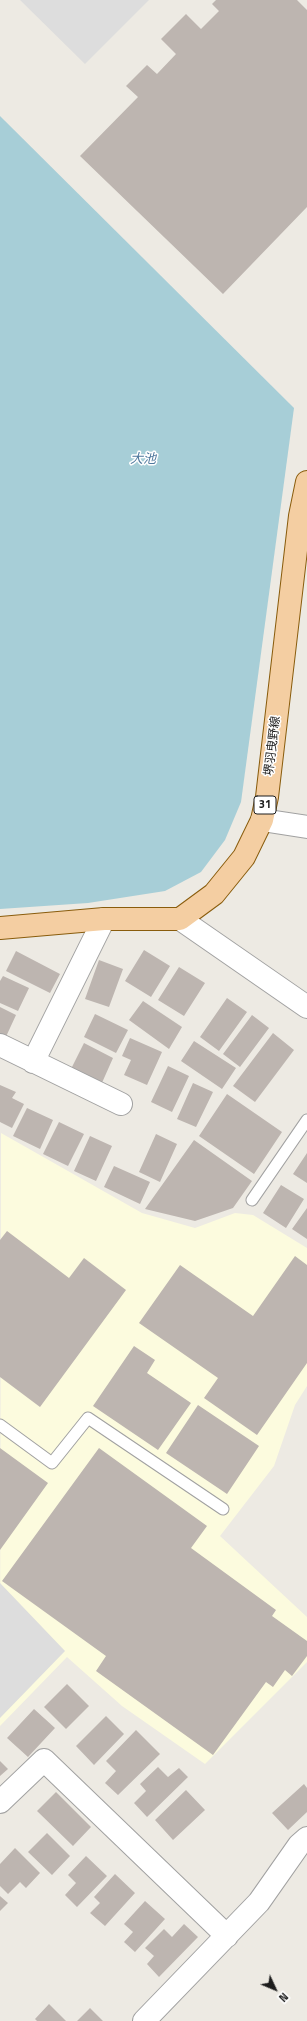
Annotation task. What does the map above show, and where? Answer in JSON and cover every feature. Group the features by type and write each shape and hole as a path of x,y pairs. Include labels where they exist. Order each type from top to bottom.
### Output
{"main road":[{"name":"堺羽曳野線","path":"180,919 214,894 244,857 262,820 272,756 300,516 307,482"},
{"path":"0,928 104,919 180,919"}],"street":[{"path":"262,820 307,827"},
{"path":"33,1062 104,919"},
{"path":"180,919 307,1007"},
{"path":"0,1045 121,1104"},
{"path":"0,1802 44,1760 227,1936"},
{"path":"144,2021 259,1902 299,1845 307,1838"}],"lane":[{"path":"252,1200 307,1120"},
{"path":"0,1425 52,1463 88,1418 223,1509"}],"shaded area":[{"path":"20,0 149,0 85,64"},
{"path":"1,1133 142,1213 195,1228 235,1213 253,1215 307,1248 307,1386 295,1405 274,1466 220,1536 307,1617 307,1662 205,1764 122,1706 67,1657 0,1726"},
{"path":"0,1583 65,1651 0,1718"}],"water":[{"name":"大池","path":"0,116 294,408 241,802 225,840 201,872 165,891 88,903 0,909"}],"building":[{"path":"216,0 297,0 307,10 307,207 223,294 80,156 138,97 126,86 147,65 157,74 176,54 161,39 186,14 201,29 219,11 212,4"},
{"path":"144,950 170,966 151,997 125,981"},
{"path":"16,951 60,974 50,993 6,971"},
{"path":"99,960 123,969 109,1007 85,999"},
{"path":"179,967 205,983 184,1016 158,1000"},
{"path":"3,976 29,988 18,1011 0,1003 0,981"},
{"path":"227,998 247,1012 219,1051 200,1037"},
{"path":"143,1001 182,1027 169,1049 129,1020"},
{"path":"0,1007 16,1015 4,1041 0,1039"},
{"path":"95,1014 128,1030 116,1053 84,1037"},
{"path":"252,1015 269,1028 240,1067 223,1054"},
{"path":"273,1033 294,1050 255,1102 233,1086"},
{"path":"130,1038 162,1052 147,1085 124,1075 131,1060 122,1056"},
{"path":"194,1041 236,1068 222,1089 181,1061"},
{"path":"84,1043 113,1058 101,1085 71,1069"},
{"path":"168,1066 189,1076 172,1112 151,1102"},
{"path":"193,1083 213,1092 196,1127 177,1119"},
{"path":"0,1085 16,1092 12,1098 24,1104 12,1128 0,1122"},
{"path":"227,1094 282,1132 254,1174 199,1136"},
{"path":"27,1108 53,1120 40,1149 13,1136"},
{"path":"59,1122 84,1134 68,1166 43,1154"},
{"path":"156,1134 177,1144 160,1182 139,1172"},
{"path":"90,1136 112,1146 96,1181 74,1171"},
{"path":"194,1140 252,1181 233,1208 195,1221 145,1209"},
{"path":"307,1153 307,1183 293,1174"},
{"path":"114,1166 150,1182 140,1204 104,1187"},
{"path":"281,1185 304,1199 286,1228 263,1213"},
{"path":"307,1208 307,1239 292,1229"},
{"path":"7,1231 69,1278 84,1258 126,1290 40,1407 0,1377 0,1240"},
{"path":"295,1256 307,1265 307,1363 257,1435 204,1398 218,1378 139,1323 180,1265 253,1316"},
{"path":"134,1346 155,1360 147,1373 191,1403 158,1450 93,1406"},
{"path":"198,1405 259,1446 227,1494 166,1453"},
{"path":"0,1448 48,1483 0,1550"},
{"path":"99,1448 207,1526 191,1548 276,1610 272,1616 307,1641 307,1656 292,1676 285,1670 273,1687 266,1682 213,1755 96,1671 106,1656 2,1581"},
{"path":"67,1684 89,1706 66,1729 44,1707"},
{"path":"34,1709 55,1728 28,1757 7,1738"},
{"path":"106,1716 124,1734 94,1765 76,1746"},
{"path":"136,1730 160,1754 118,1795 105,1783 116,1771 106,1761"},
{"path":"0,1761 8,1769 0,1776"},
{"path":"158,1767 168,1777 179,1768 188,1777 147,1817 134,1803 146,1791 140,1784"},
{"path":"304,1784 307,1788 307,1812 288,1830 272,1813"},
{"path":"186,1790 205,1810 173,1840 155,1820"},
{"path":"56,1792 91,1827 73,1846 37,1811"},
{"path":"47,1833 70,1856 52,1875 28,1852"},
{"path":"15,1848 40,1873 26,1888 20,1882 8,1894 0,1886 0,1864"},
{"path":"86,1856 107,1876 77,1907 65,1895 76,1883 68,1875"},
{"path":"115,1874 135,1893 105,1926 90,1913 100,1903 94,1897"},
{"path":"0,1896 8,1903 0,1911"},
{"path":"145,1901 165,1919 135,1952 124,1942 133,1932 124,1924"},
{"path":"184,1924 198,1937 159,1977 147,1964 154,1956 145,1948 164,1929 172,1937"},
{"path":"49,2004 66,2021 37,2021 35,2019"},
{"path":"90,2008 103,2021 77,2021"}]}
